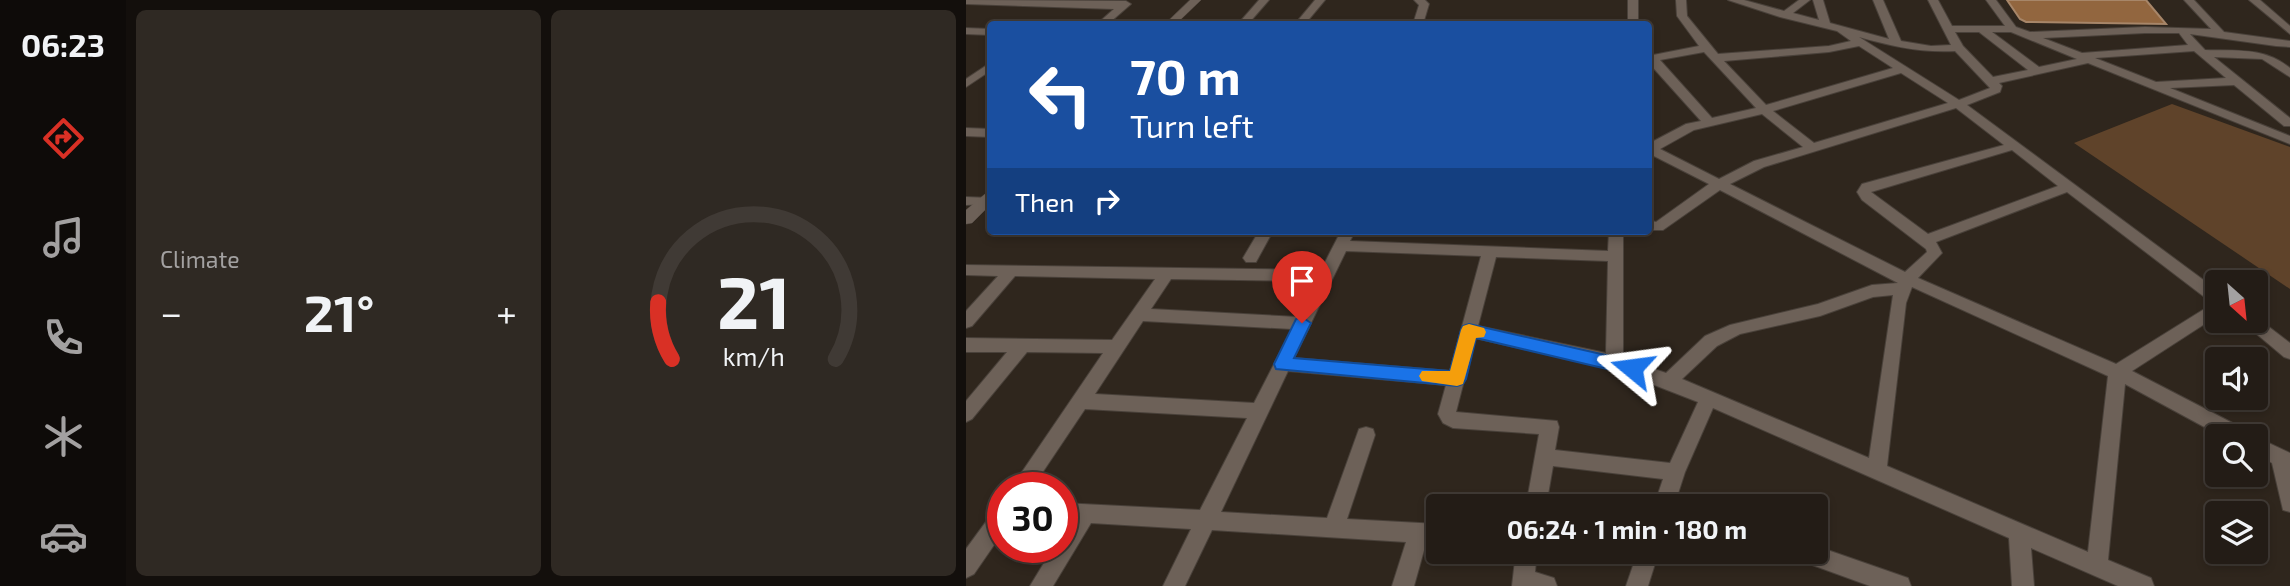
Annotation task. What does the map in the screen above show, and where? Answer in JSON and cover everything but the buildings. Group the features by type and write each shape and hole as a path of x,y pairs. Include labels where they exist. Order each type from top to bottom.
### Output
{"street":[{"path":"1173,21 1196,0"},
{"path":"1246,21 1265,0"},
{"path":"1302,21 1320,0"},
{"path":"1419,0 1424,4 1419,21"},
{"path":"1633,0 1633,21"},
{"path":"1681,0 1682,16 1706,48 1764,110 1811,147"},
{"path":"1732,0 1897,44 1931,49 1958,48"},
{"path":"1784,15 1805,0"},
{"path":"1818,0 1826,26"},
{"path":"1878,0 1897,44"},
{"path":"1652,226 1658,227 1717,185 1759,164 1996,90 1991,81 1958,48 1933,0"},
{"path":"1991,0 2012,29"},
{"path":"2189,0 2220,33"},
{"path":"2254,0 2290,31"},
{"path":"966,1 1127,3"},
{"path":"1106,21 1127,3"},
{"path":"1949,29 2012,29 2290,140"},
{"path":"1981,29 2037,71"},
{"path":"2026,35 2182,30 2220,33 2256,42 2290,44"},
{"path":"2182,30 2198,50 2289,123"},
{"path":"966,31 987,32"},
{"path":"1842,31 1958,104 2205,289"},
{"path":"1715,58 1810,51 1860,43"},
{"path":"1652,59 1706,48"},
{"path":"1991,81 2083,58 2198,50 2263,56 2272,59 2290,74"},
{"path":"1652,61 1710,123"},
{"path":"966,85 987,68"},
{"path":"1652,147 1690,127 1764,110 1902,69"},
{"path":"966,85 987,80"},
{"path":"2153,86 2236,81"},
{"path":"2240,121 2289,123"},
{"path":"966,132 987,133"},
{"path":"1669,381 1711,341 1736,329 1820,310 1872,291 1904,284 1935,253 1926,240 1867,197 1864,192 1867,187 2013,146"},
{"path":"1652,151 1904,284 2117,372 2216,424"},
{"path":"1926,240 2068,187"},
{"path":"966,201 987,199"},
{"path":"966,219 987,200"},
{"path":"1251,258 1264,235"},
{"path":"1614,362 1616,235"},
{"path":"1174,586 1344,238 1490,250 1615,256"},
{"path":"1490,250 1449,418 1549,426 1551,429 1538,494"},
{"path":"966,270 1326,276"},
{"path":"966,322 1011,271"},
{"path":"1032,472 1166,275"},
{"path":"1877,469 1904,284"},
{"path":"1140,316 1302,323"},
{"path":"2117,372 2205,316"},
{"path":"1469,330 1614,362 1669,381 2143,586"},
{"path":"2268,333 2287,346"},
{"path":"966,345 1118,347"},
{"path":"966,414 1022,346"},
{"path":"1283,364 1457,379"},
{"path":"2097,565 2117,372"},
{"path":"1669,494 1675,472 1709,397"},
{"path":"1081,401 1259,411"},
{"path":"1334,528 1366,435"},
{"path":"2268,451 2286,460 2290,503"},
{"path":"1546,457 1675,472"},
{"path":"1078,513 1426,533"},
{"path":"1041,586 1086,513"},
{"path":"2020,531 2023,586"},
{"path":"966,567 987,537"},
{"path":"1404,586 1426,539"},
{"path":"1525,564 1523,583 1546,586"},
{"path":"1637,586 1645,564"},
{"path":"1828,564 1867,581 1900,586"}],"shaded area":[{"path":"2007,0 2146,0 2166,24 2026,22 2020,19"},
{"path":"2172,104 2290,147 2290,289 2268,274 2268,270 2262,270 2074,143"}],"slow traffic":[{"path":"1428,376 1457,379 1469,330 1478,332"}],"route":[{"path":"1302,323 1283,364 1457,379 1469,330 1632,368"}]}
